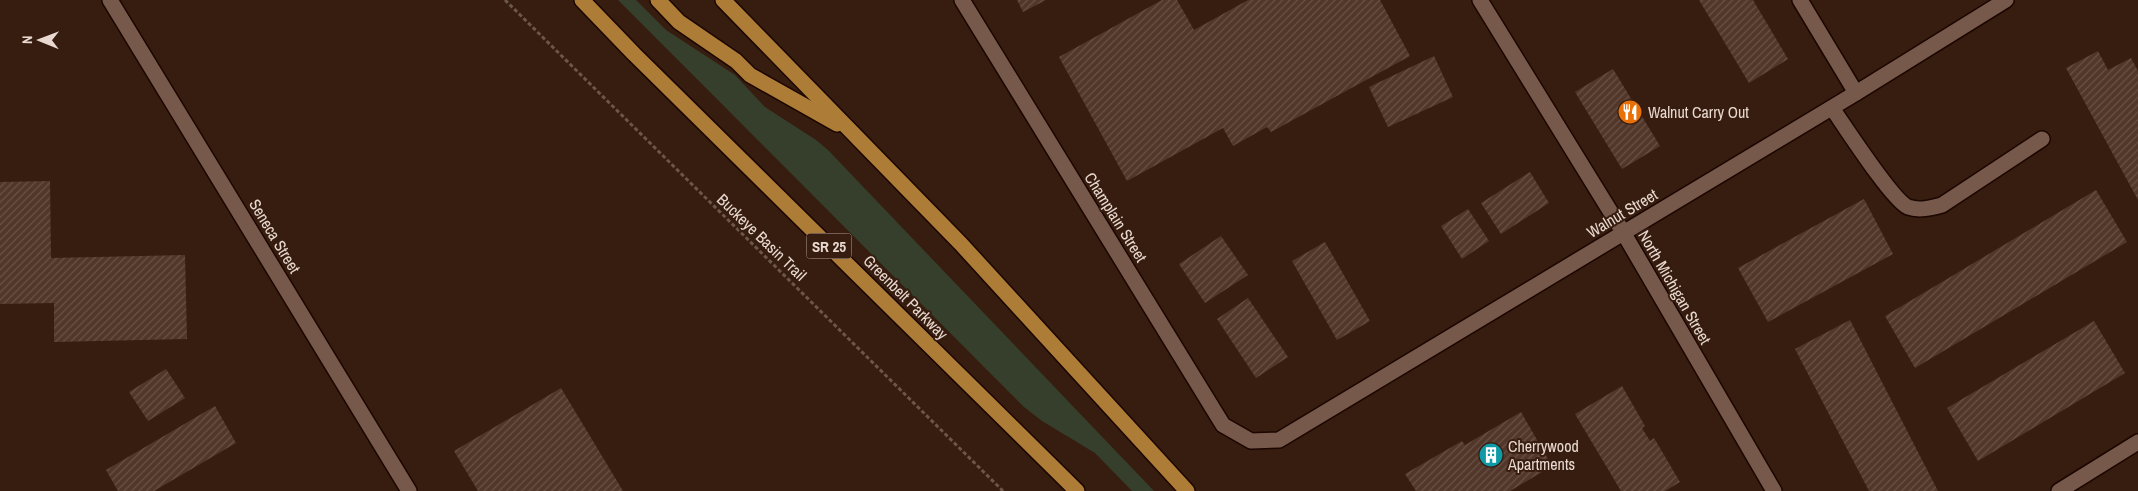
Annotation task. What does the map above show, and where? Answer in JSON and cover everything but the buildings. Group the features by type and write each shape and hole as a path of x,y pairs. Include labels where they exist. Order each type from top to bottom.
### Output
{"main road":[{"name":"Greenbelt Parkway","path":"582,0 634,54 1078,491"},
{"path":"658,0 679,22 736,61 750,75 853,134"},
{"path":"723,0 961,244 1187,491"}],"street":[{"name":"Seneca Street","path":"110,0 409,491"},
{"name":"Champlain Street","path":"962,0 1223,425 1251,442"},
{"name":"North Michigan Street","path":"1480,0 1623,232 1774,491"},
{"path":"1800,0 1856,93"},
{"name":"Walnut Street","path":"1251,442 1279,440 1832,108 2006,0"},
{"path":"1832,108 1880,177 1907,206 1924,209 1942,205 2042,139"},
{"path":"2058,491 2138,442"}],"path":[{"name":"Buckeye Basin Trail","path":"505,0 1003,491"}],"green space":[{"path":"618,0 636,0 666,30 735,75 765,107 828,150 1154,491 1132,491 1095,453 1042,421 1024,407"}],"place":[{"name":"Walnut Carry Out","path":"1630,112"},
{"name":"Cherrywood Apartments","path":"1491,455"}]}
